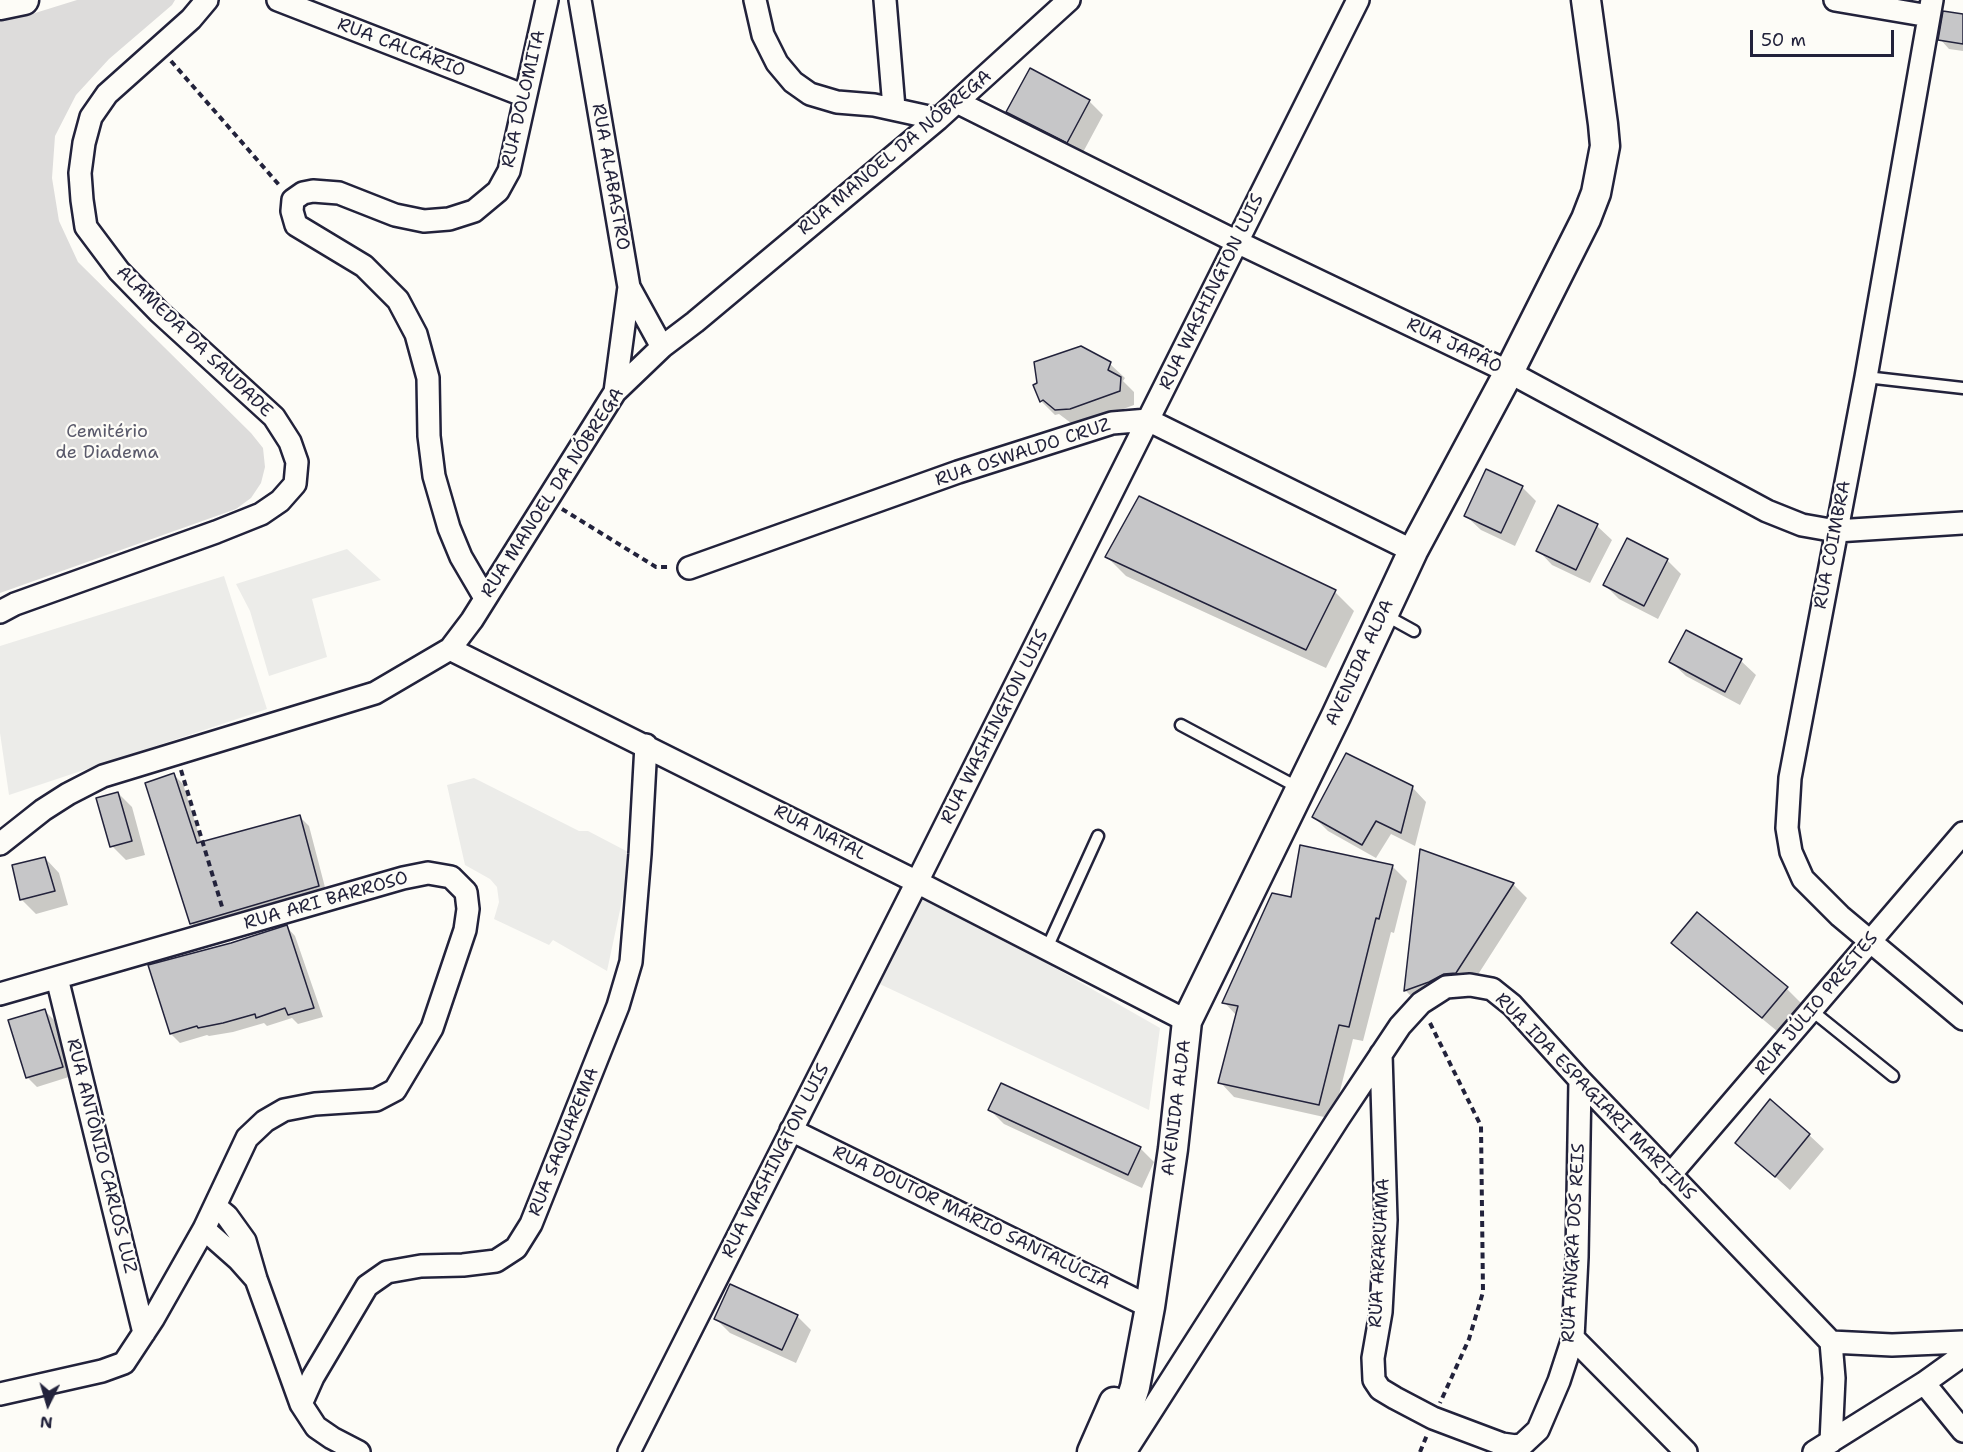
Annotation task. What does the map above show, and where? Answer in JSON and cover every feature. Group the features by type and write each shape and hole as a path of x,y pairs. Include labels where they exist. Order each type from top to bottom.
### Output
{"main road":[{"path":"0,5 24,0"},
{"name":"AVENIDA ALDA","path":"1114,1452 1135,1387 1150,1306 1173,1149 1187,1021 1336,716 1413,551 1509,372 1586,219 1596,193 1605,146 1586,0"},
{"name":"AVENIDA ALDA","path":"1092,1452 1126,1375 1144,1341"}],"street":[{"name":"ALAMEDA DA SAUDADE","path":"0,612 15,604 261,514 280,501 295,484 297,462 290,442 274,417 159,312 101,249 86,227 81,173 84,143 91,117 107,94 191,19 207,0"},
{"name":"RUA CALCÁRIO","path":"278,0 525,96"},
{"name":"RUA DOLOMITA","path":"293,200 313,190 339,193 395,215 424,221 449,219 474,211 498,191 509,171 547,0"},
{"name":"RUA ALABASTRO","path":"580,0 629,287 662,347"},
{"path":"755,0 763,35 777,63 793,82 810,94 837,102 894,108 938,119"},
{"path":"885,0 894,108"},
{"name":"RUA MANOEL DA NÓBREGA","path":"0,844 43,810 103,776 375,693 450,649 472,620 615,392 662,347 938,119 1069,0"},
{"name":"RUA WASHINGTON LUIS","path":"629,1452 1358,0"},
{"path":"1835,0 1931,8"},
{"name":"RUA COIMBRA","path":"1931,8 1866,377 1797,711 1787,828 1792,867 1803,879 1840,916 1963,1019"},
{"name":"RUA JAPÃO","path":"957,102 1237,242 1509,372 1767,511 1802,525 1836,531 1963,523"},
{"path":"293,200 292,211 296,225 364,266 398,300 416,334 428,378 429,436 434,476 449,528 461,557 485,598"},
{"path":"615,392 629,287"},
{"path":"1148,420 1413,551"},
{"name":"RUA OSWALDO CRUZ","path":"689,568 969,469 1112,423 1148,420"},
{"name":"RUA NATAL","path":"450,649 646,745 1187,1021"},
{"name":"RUA SAQUAREMA","path":"301,1404 313,1377 367,1286 387,1272 421,1266 496,1261 516,1248 531,1224 618,1006 631,962 640,866 646,745"},
{"name":"RUA JÚLIO PRESTES","path":"1670,1175 1963,832"},
{"name":"RUA ARI BARROSO","path":"0,994 404,878 428,873 451,877 466,892 468,909 465,930 432,1028 395,1090 376,1100 315,1104 284,1110 265,1121 247,1138 204,1229 144,1334 124,1363 102,1371 0,1394"},
{"name":"RUA ANTÔNIO CARLOS LUZ","path":"57,978 144,1334"},
{"name":"RUA IDA ESPAGIARI MARTINS","path":"1125,1452 1400,1026 1421,1003 1446,987 1470,984 1492,989 1512,1005 1580,1080 1831,1342"},
{"name":"RUA ARARUAMA","path":"1381,1054 1386,1220 1381,1312 1372,1370 1374,1380 1380,1389 1433,1418"},
{"name":"RUA ANGRA DOS REIS","path":"1433,1418 1502,1444 1516,1446 1523,1444 1538,1430 1559,1381 1573,1338 1577,1257 1580,1080"},
{"name":"RUA DOUTOR MÁRIO SANTALÚCIA","path":"791,1130 1150,1306"},
{"path":"215,1206 227,1215 239,1230 251,1256 256,1279 301,1404 316,1427 359,1452"},
{"path":"204,1229 239,1260 256,1279"},
{"path":"1573,1338 1686,1452"},
{"path":"1823,1449 1834,1378 1831,1342 1916,1345 1963,1342"},
{"path":"1823,1449 1924,1383 1963,1354"},
{"path":"1924,1383 1963,1431"}],"lane":[{"path":"1866,377 1963,388"},
{"path":"1383,615 1414,631"},
{"path":"1181,725 1299,788"},
{"path":"1047,948 1098,836"},
{"path":"1811,1010 1893,1076"}],"path":[{"path":"159,48 293,200"},
{"path":"547,499 656,567 689,568"},
{"path":"176,755 228,928"},
{"path":"1421,1003 1481,1126 1483,1293 1469,1339 1433,1418"}],"shaded area":[{"path":"347,549 381,580 312,599 327,657 269,676 250,611 236,584"},
{"path":"224,576 267,709 9,795 0,733 0,646"},
{"path":"474,778 579,831 588,831 632,854 607,971 553,940 549,945 494,919 499,902 497,887 490,879 465,865 447,785"},
{"path":"915,888 1160,1028 1149,1110 869,979"}],"green space":[{"name":"Cemitério de Diadema","path":"77,0 175,0 109,59 76,95 55,136 52,178 59,221 78,262 251,433 263,448 265,467 261,483 251,498 236,509 0,593 0,21 19,18"}],"building":[{"path":"1943,11 1963,14 1963,44 1938,40"},
{"path":"1030,68 1090,100 1067,143 1006,112"},
{"path":"1081,346 1111,362 1108,370 1121,377 1120,391 1070,409 1055,410 1043,400 1040,402 1033,385 1037,383 1034,362"},
{"path":"1486,469 1523,486 1501,533 1464,516"},
{"path":"1139,496 1336,590 1306,650 1105,557"},
{"path":"1558,505 1598,524 1576,570 1536,551"},
{"path":"1627,538 1668,559 1644,606 1603,585"},
{"path":"1686,630 1742,659 1725,692 1669,662"},
{"path":"1346,753 1413,786 1401,833 1376,821 1362,845 1312,817"},
{"path":"174,773 197,843 300,815 319,886 190,924 145,783"},
{"path":"118,792 132,841 110,847 96,798"},
{"path":"1300,845 1393,865 1379,919 1376,918 1349,1027 1339,1025 1319,1105 1218,1083 1238,1006 1222,1003 1272,893 1291,897"},
{"path":"1420,849 1514,883 1456,973 1444,974 1404,991"},
{"path":"45,857 55,891 20,900 12,865"},
{"path":"1697,912 1788,987 1762,1018 1671,943"},
{"path":"287,925 314,1008 288,1015 285,1008 256,1018 255,1014 170,1034 148,965 231,943"},
{"path":"45,1009 63,1067 26,1078 8,1020"},
{"path":"1001,1083 1141,1147 1128,1175 988,1110"},
{"path":"1770,1099 1810,1134 1775,1177 1735,1143"},
{"path":"730,1284 798,1315 782,1350 714,1319"}]}
